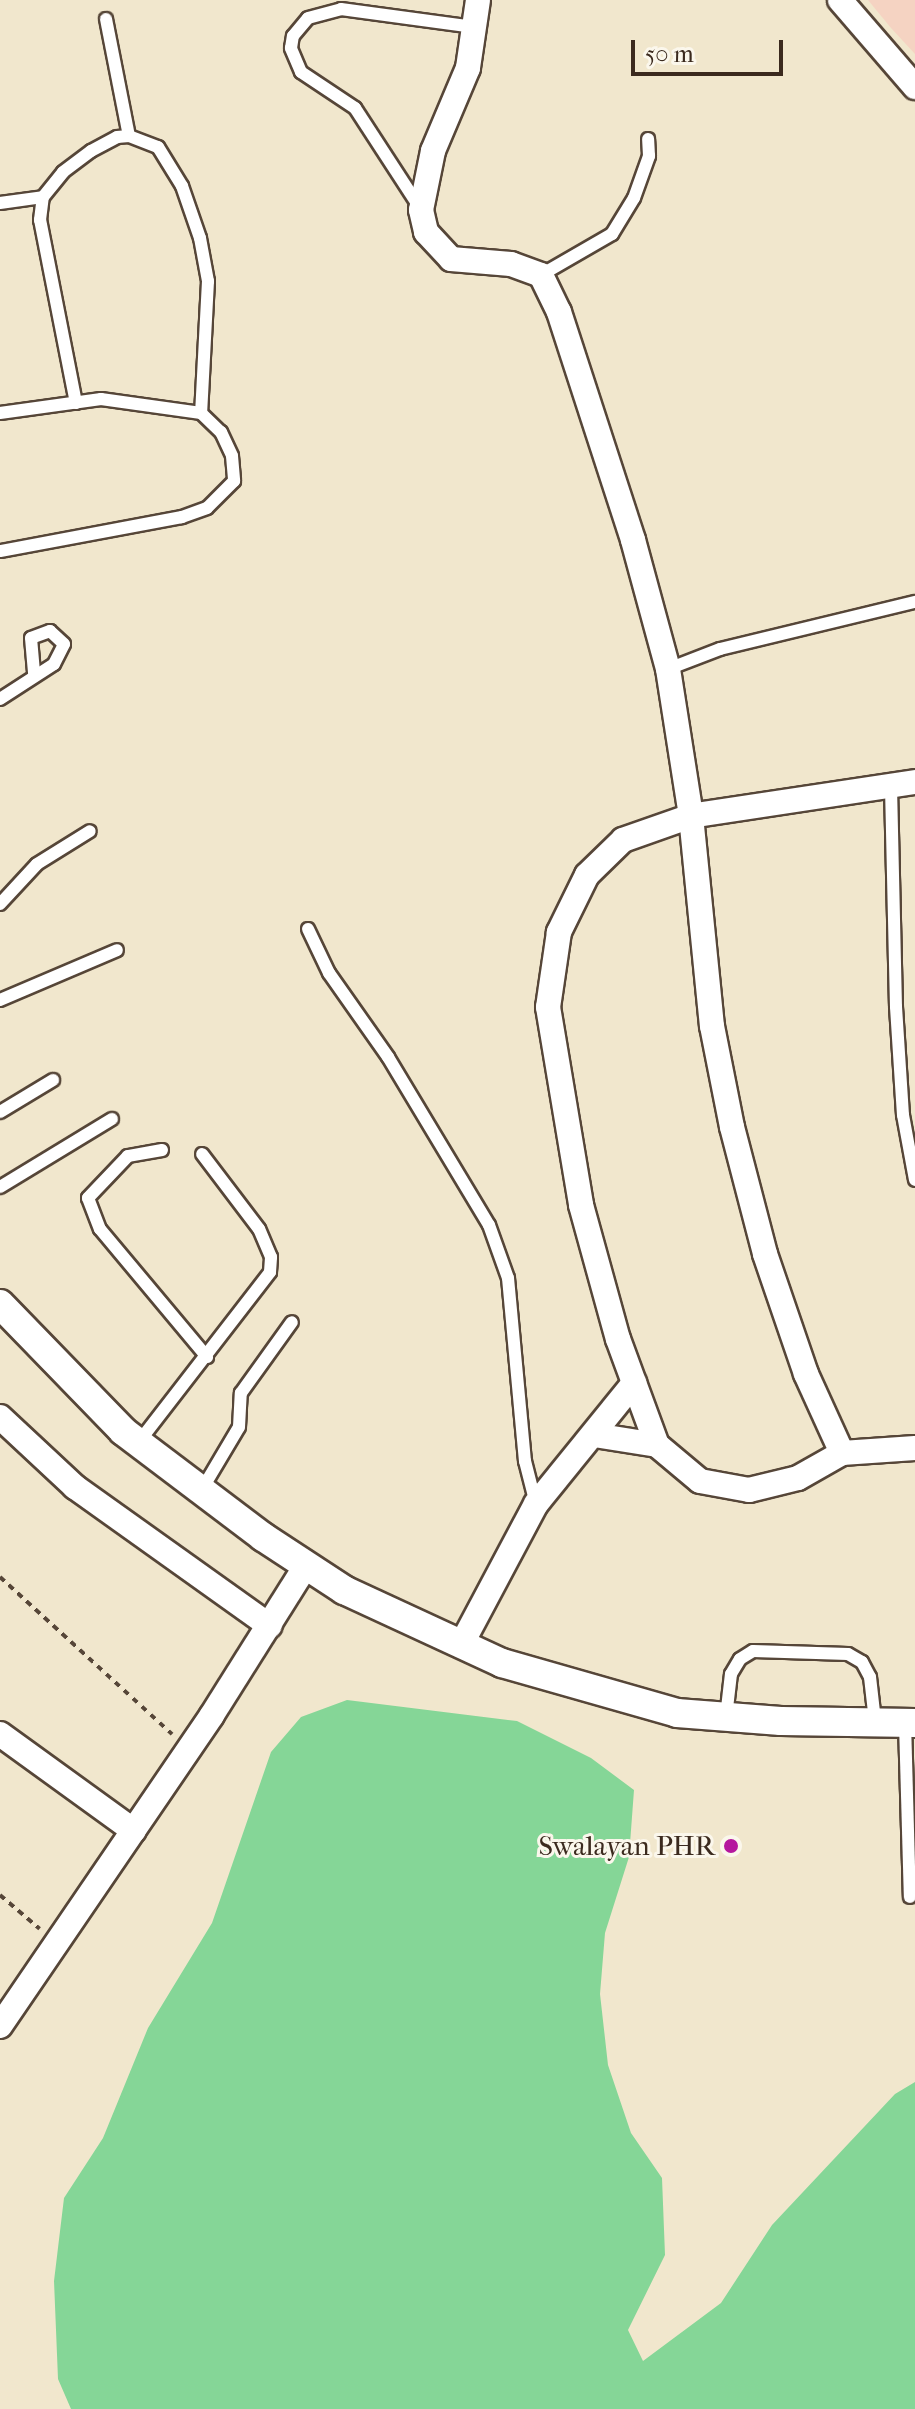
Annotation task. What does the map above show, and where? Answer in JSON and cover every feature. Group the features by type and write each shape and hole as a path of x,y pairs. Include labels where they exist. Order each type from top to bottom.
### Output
{"street":[{"path":"478,0 468,68 433,151 421,210 426,232 451,259 511,264 541,275 559,312 633,540 668,669 691,816 712,1026 732,1127 765,1254 806,1374 842,1453"},
{"path":"851,4 915,87"},
{"path":"903,784 691,816 623,840 587,875 559,932 548,1007 581,1205 634,1383 657,1445 700,1481 749,1490 798,1478 842,1453 915,1448"},
{"path":"0,1304 138,1443 201,1491 344,1590 461,1645 502,1663 677,1713 910,1723"},
{"path":"461,1645 536,1504 634,1383"},
{"path":"0,1417 75,1487 270,1626"},
{"path":"594,1435 657,1445"},
{"path":"0,2025 189,1749 307,1564"},
{"path":"0,1734 134,1831"}],"lane":[{"path":"421,210 355,108 301,72 291,48 293,36 308,18 341,9 474,27"},
{"path":"106,19 129,136"},
{"path":"0,203 43,197 91,151 129,136 158,147 182,186 200,238 208,281 201,413"},
{"path":"541,275 612,234 634,198 649,156 648,139"},
{"path":"43,197 40,220 76,403"},
{"path":"0,413 101,399 152,402 201,413 227,444 234,481 207,508 0,551"},
{"path":"668,669 720,649 915,602"},
{"path":"0,699 34,676"},
{"path":"903,784 895,991 903,1115 915,1180"},
{"path":"0,904 37,864 90,831"},
{"path":"308,929 329,973 388,1057 489,1225 508,1278 525,1461 536,1504"},
{"path":"0,1000 117,950"},
{"path":"0,1112 53,1080"},
{"path":"0,1187 112,1119"},
{"path":"162,1150 128,1156 88,1198 100,1229 207,1357"},
{"path":"138,1443 270,1272 271,1257 259,1229 202,1154"},
{"path":"201,1491 239,1427 241,1393 292,1322"},
{"path":"726,1717 731,1674 740,1659 753,1651 848,1654 862,1662 870,1677 875,1723"},
{"path":"910,1723 910,1897"}],"path":[{"path":"0,1577 189,1749"},
{"path":"0,1895 57,1944"}],"shaded area":[{"path":"868,0 915,0 915,54 891,28"}],"green space":[{"path":"347,1700 517,1721 591,1758 634,1790 629,1857 605,1933 600,1994 608,2065 631,2133 662,2178 665,2255 628,2330 643,2361 721,2303 772,2225 895,2094 915,2082 915,2409 71,2409 58,2379 54,2281 64,2198 103,2138 148,2028 212,1923 271,1752 301,1717"}],"place":[{"name":"Swalayan PHR","path":"731,1846"}]}
